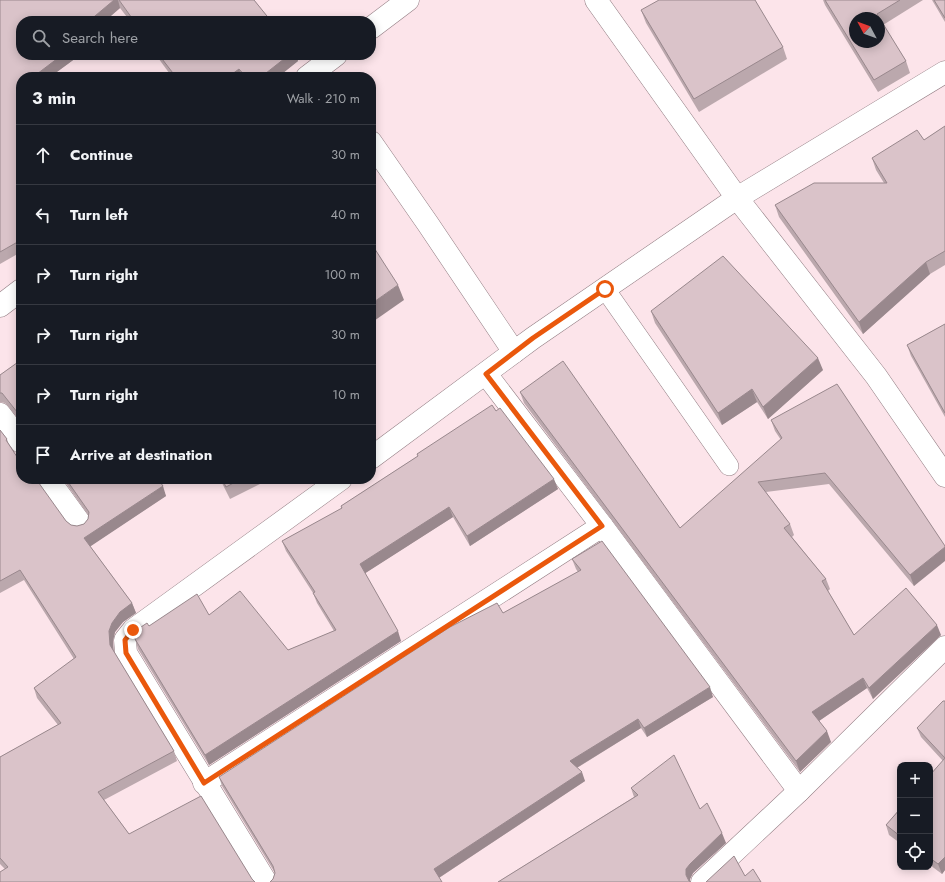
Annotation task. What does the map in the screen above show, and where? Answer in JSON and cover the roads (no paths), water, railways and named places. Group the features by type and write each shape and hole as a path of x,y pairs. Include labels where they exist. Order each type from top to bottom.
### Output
{"main road":[{"path":"376,24 408,0"},
{"path":"596,0 738,198 876,376 945,476"},
{"path":"319,72 331,60"},
{"path":"376,454 514,352 738,198 945,72"},
{"path":"376,149 514,352"},
{"path":"0,306 16,294"},
{"path":"486,374 602,526 736,709 799,791"},
{"path":"0,414 16,435"},
{"path":"52,484 80,523"},
{"path":"266,882 204,783 126,653 125,640 133,630 335,484"},
{"path":"204,783 602,526"},
{"path":"702,882 799,791 945,647"}],"lane":[{"path":"605,289 729,466"}]}
